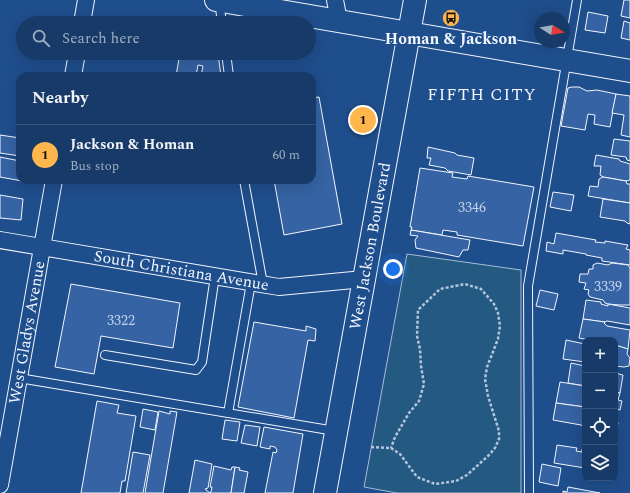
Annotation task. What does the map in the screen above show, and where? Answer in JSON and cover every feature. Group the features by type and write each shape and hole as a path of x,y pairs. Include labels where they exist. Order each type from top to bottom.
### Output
{"street":[{"path":"83,16 86,0"},
{"path":"217,0 310,16"},
{"path":"335,0 339,21"},
{"name":"West Jackson Boulevard","path":"325,493 415,0"},
{"path":"316,17 630,70"},
{"path":"73,72 75,60"},
{"name":"West Gladys Avenue","path":"0,485 53,184"},
{"name":"South Christiana Avenue","path":"0,240 279,287 364,279"}],"lane":[{"path":"217,0 220,16"},
{"path":"529,493 528,286 577,0"},
{"path":"227,60 228,72"},
{"path":"228,413 257,284 244,184"},
{"path":"105,355 196,370 202,362 215,276"},
{"path":"19,378 336,431"}],"path":[{"path":"371,447 391,448 400,454 417,477 435,484 456,482 478,466 495,448 499,439 499,430 488,396 485,379 487,367 498,339 500,326 498,313 494,304 481,289 465,284 440,289 418,310 417,336 424,384 419,401 409,413 395,437 391,448"}],"shaded area":[{"path":"407,254 521,270 521,493 397,493 364,487"}],"building":[{"path":"624,0 630,0 630,18 621,16"},
{"path":"588,12 608,16 605,33 585,30"},
{"path":"624,21 630,23 630,40 621,38"},
{"path":"179,60 219,60 220,72 202,72 203,66 198,65 197,72 177,72"},
{"path":"579,87 587,91 597,90 616,94 610,127 594,124 595,115 588,114 585,130 561,126 568,88"},
{"path":"616,94 630,96 630,137 621,135 624,115 612,113"},
{"path":"316,97 319,97 342,224 284,235 275,184 316,184"},
{"path":"0,135 16,137 16,155 0,153"},
{"path":"614,139 630,141 630,161 627,160 626,157 611,155"},
{"path":"428,147 474,158 471,175 448,171 445,168 429,165 431,158 427,158"},
{"path":"596,155 619,159 620,161 630,164 630,180 626,181 603,177 600,175 601,166 594,166"},
{"path":"0,157 16,160 16,180 0,177"},
{"path":"420,168 453,173 452,177 467,179 468,176 534,187 523,246 457,235 457,232 443,230 442,235 411,230 412,227 410,227"},
{"path":"603,177 626,181 627,184 630,184 630,203 588,196 590,186 598,187 599,179"},
{"path":"553,192 574,195 571,211 550,207"},
{"path":"0,195 23,199 21,220 0,218"},
{"path":"603,199 630,203 630,224 625,221 600,217"},
{"path":"411,230 470,240 468,250 463,250 459,257 416,248 415,240 418,236 410,235"},
{"path":"556,233 596,240 595,242 605,243 605,241 628,245 626,249 630,250 630,265 602,261 602,258 563,250 563,254 546,251 547,242 554,244"},
{"path":"597,263 608,265 612,263 628,265 630,268 630,305 608,304 603,300 590,297 588,294 589,290 584,289 586,283 579,282 580,274 588,274 589,269 593,269 593,265"},
{"path":"71,284 180,303 173,348 101,336 94,374 55,367"},
{"path":"540,290 558,294 554,310 536,306"},
{"path":"586,300 601,302 601,304 608,306 608,304 630,308 630,325 583,319"},
{"path":"583,319 605,322 604,323 607,326 630,330 628,349 618,346 618,337 579,338"},
{"path":"254,322 306,331 306,326 316,329 315,341 308,340 294,418 238,407"},
{"path":"566,340 582,343 582,362 563,359"},
{"path":"618,346 628,349 627,354 630,358 629,366 618,366"},
{"path":"571,363 582,365 582,385 568,383"},
{"path":"618,374 623,375 620,393 618,393"},
{"path":"560,382 582,386 582,407 556,403"},
{"path":"618,400 622,401 620,410 618,410"},
{"path":"97,401 119,405 117,413 136,416 125,481 122,481 120,493 81,493"},
{"path":"556,403 582,407 582,426 553,420"},
{"path":"143,409 158,412 155,430 140,427"},
{"path":"159,411 170,414 170,411 177,412 163,493 145,493"},
{"path":"225,420 240,422 237,441 222,439"},
{"path":"245,425 260,427 257,446 241,443"},
{"path":"264,427 303,434 293,493 265,493 273,452 276,453 277,450 275,447 270,446 270,449 260,447"},
{"path":"557,445 577,448 576,451 582,452 582,468 554,463"},
{"path":"133,452 150,455 143,493 126,493"},
{"path":"195,460 212,464 208,488 205,489 210,493 189,493"},
{"path":"542,464 561,468 558,486 539,482"},
{"path":"214,466 231,470 232,467 235,467 231,493 210,493"},
{"path":"235,467 240,468 239,470 248,472 244,493 231,493"},
{"path":"568,487 600,493 563,493 563,491 567,492"}],"place":[{"name":"Homan & Jackson","path":"451,18"},
{"name":"Jackson & Homan","path":"363,120"}],"district":[{"name":"FIFTH CITY","path":"482,95"}]}
